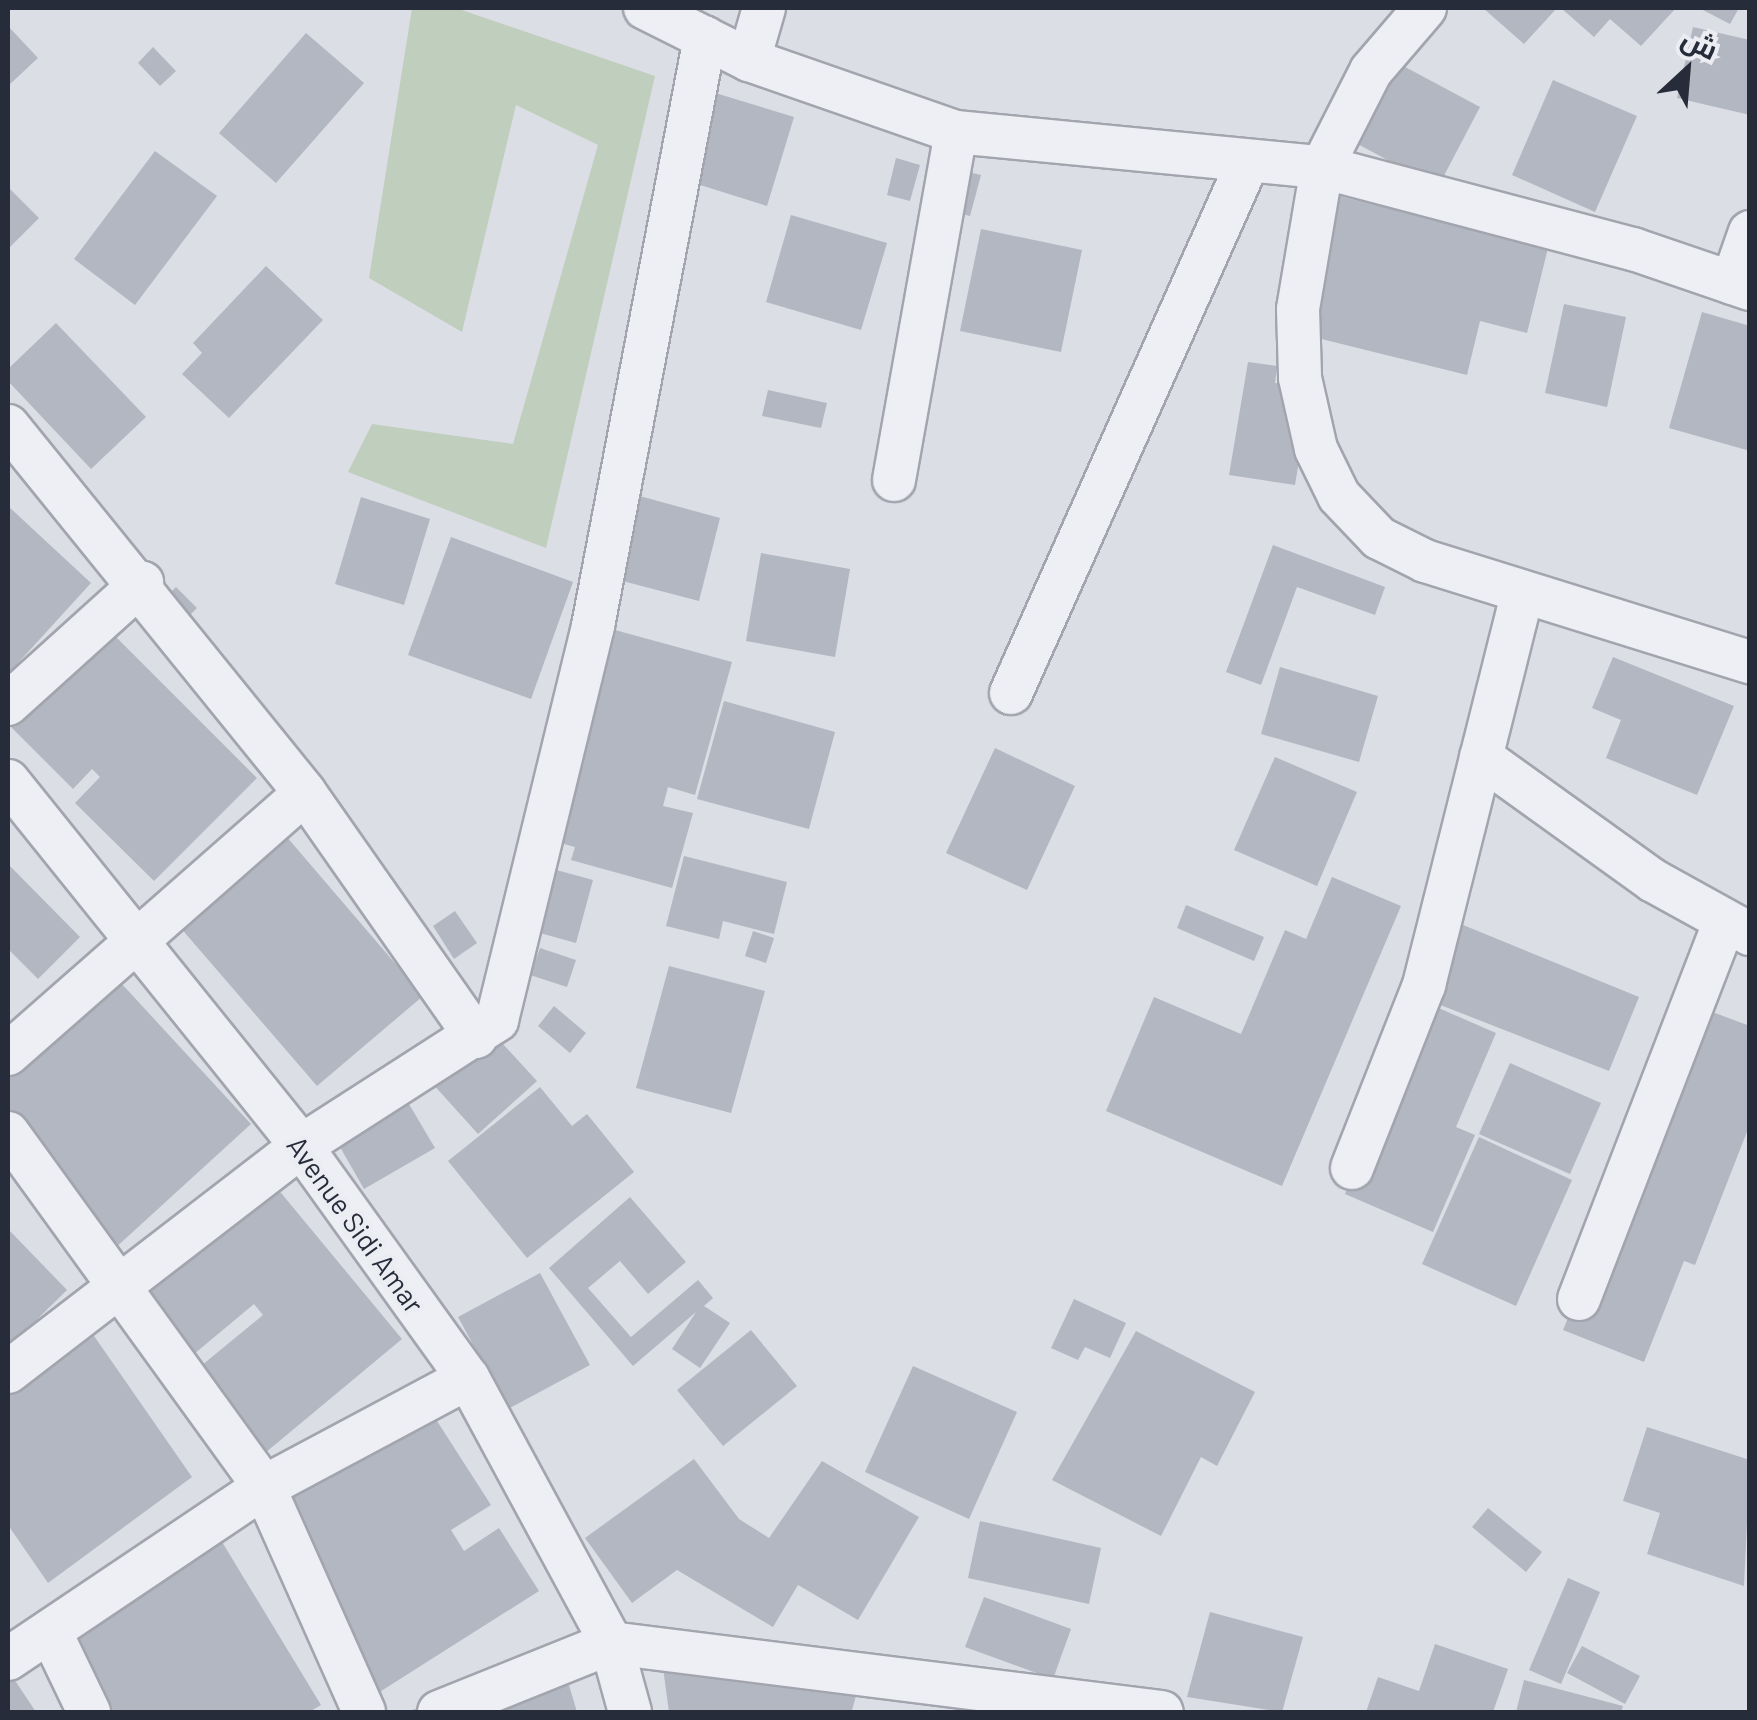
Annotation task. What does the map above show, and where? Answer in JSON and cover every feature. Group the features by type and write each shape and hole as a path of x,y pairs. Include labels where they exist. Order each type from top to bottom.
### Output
{"street":[{"path":"645,8 750,60 956,132 1247,164 1322,167 1741,286 1750,232"},
{"path":"750,60 764,8"},
{"path":"1424,8 1371,71 1322,167 1298,309 1300,378 1324,465 1378,538 1522,594 1750,662"},
{"path":"8,1372 301,1146 476,1037 502,1009 594,626 705,38"},
{"path":"894,480 956,132"},
{"path":"1011,693 1247,164"},
{"path":"8,426 142,583 305,793 476,1037"},
{"path":"8,704 142,583"},
{"path":"1352,1168 1424,985 1522,594"},
{"path":"1480,757 1737,928 1578,1299"},
{"name":"Avenue Sidi Amar","path":"8,781 136,948 301,1146 468,1378 611,1643 630,1712"},
{"path":"8,1054 136,948 305,793"},
{"path":"8,1133 122,1285 264,1487 364,1712"},
{"path":"8,1659 264,1487 468,1378"},
{"path":"51,1632 88,1712"},
{"path":"439,1712 611,1643 1162,1712"}],"green space":[{"path":"412,8 456,8 655,76 546,548 348,472 372,424 513,444 598,145 516,105 462,332 369,278"}],"building":[{"path":"1483,8 1557,8 1524,44"},
{"path":"1561,8 1676,8 1641,46 1610,19 1594,37"},
{"path":"1699,8 1739,8 1730,24"},
{"path":"8,26 38,58 8,86"},
{"path":"1693,27 1750,40 1750,115 1677,98"},
{"path":"306,33 364,83 276,183 219,133"},
{"path":"153,47 176,71 160,86 138,63"},
{"path":"1394,61 1480,107 1438,187 1352,141"},
{"path":"1553,80 1637,116 1595,212 1512,175"},
{"path":"689,85 794,117 767,206 662,173"},
{"path":"155,151 217,196 135,305 74,259"},
{"path":"896,158 920,165 910,201 887,195"},
{"path":"942,166 981,175 970,216 932,207"},
{"path":"8,187 39,218 8,249"},
{"path":"1318,191 1548,248 1527,333 1480,321 1467,375 1285,330"},
{"path":"791,215 887,243 861,330 766,302"},
{"path":"981,229 1082,250 1061,352 960,331"},
{"path":"266,266 323,320 229,418 182,374 202,353 193,343"},
{"path":"1564,304 1626,317 1607,407 1545,393"},
{"path":"1702,312 1750,326 1750,451 1669,428"},
{"path":"56,323 146,417 91,469 8,381 8,369"},
{"path":"1248,362 1277,366 1275,383 1311,388 1295,485 1229,475"},
{"path":"768,390 827,403 821,428 762,416"},
{"path":"614,489 720,518 699,601 592,573"},
{"path":"361,497 430,519 404,605 335,584"},
{"path":"8,506 91,583 8,674"},
{"path":"451,537 573,582 531,699 408,655"},
{"path":"1273,545 1385,587 1375,615 1297,587 1261,685 1226,672"},
{"path":"761,553 850,569 835,657 746,641"},
{"path":"176,587 197,608 177,628 156,607"},
{"path":"593,624 732,662 695,795 668,787 663,806 693,813 672,888 571,860 575,847 535,836"},
{"path":"109,630 257,778 154,881 75,803 100,777 92,769 73,789 11,727"},
{"path":"1613,657 1734,706 1697,795 1606,758 1621,720 1592,708"},
{"path":"1280,667 1378,696 1359,762 1261,734"},
{"path":"724,701 835,732 809,829 697,799"},
{"path":"995,748 1075,786 1027,890 946,853"},
{"path":"1275,757 1357,792 1317,886 1234,850"},
{"path":"286,836 423,996 317,1086 179,926"},
{"path":"684,856 787,882 774,934 723,921 719,939 666,926"},
{"path":"527,862 593,880 576,943 511,925"},
{"path":"8,864 80,937 38,979 8,949"},
{"path":"1332,877 1401,906 1282,1186 1106,1111 1154,997 1241,1034 1285,930 1306,939"},
{"path":"1186,905 1264,937 1254,961 1177,928"},
{"path":"455,911 477,943 454,959 433,926"},
{"path":"1451,920 1639,997 1609,1071 1420,997"},
{"path":"753,931 774,938 766,963 745,956"},
{"path":"540,948 576,960 567,987 530,975"},
{"path":"669,966 765,991 731,1113 636,1088"},
{"path":"109,970 251,1124 113,1250 8,1135 8,1062"},
{"path":"1427,1003 1496,1033 1456,1127 1475,1135 1433,1232 1345,1194"},
{"path":"554,1006 586,1033 570,1053 538,1026"},
{"path":"1696,1006 1750,1026 1750,1124 1695,1265 1684,1261 1644,1362 1563,1330"},
{"path":"491,1031 537,1081 478,1134 432,1083"},
{"path":"1510,1063 1601,1103 1570,1174 1479,1134"},
{"path":"540,1087 572,1126 587,1114 634,1172 527,1258 448,1161"},
{"path":"406,1099 435,1148 364,1189 336,1140"},
{"path":"1479,1137 1572,1180 1516,1306 1422,1264"},
{"path":"272,1182 402,1339 259,1458 190,1375 263,1315 254,1304 188,1359 135,1295"},
{"path":"630,1197 686,1262 648,1294 620,1261 588,1288 631,1337 698,1280 713,1298 704,1306 730,1323 700,1368 672,1349 696,1312 633,1366 549,1268"},
{"path":"8,1229 67,1290 8,1348"},
{"path":"540,1273 590,1365 508,1409 458,1317"},
{"path":"1074,1299 1126,1323 1110,1358 1085,1347 1078,1360 1051,1348"},
{"path":"751,1330 797,1386 723,1446 677,1390"},
{"path":"1136,1331 1255,1392 1217,1466 1201,1457 1161,1536 1052,1480"},
{"path":"92,1333 192,1477 48,1583 8,1525 8,1391"},
{"path":"913,1366 1017,1412 969,1519 865,1472"},
{"path":"428,1407 491,1505 451,1530 464,1551 499,1528 539,1591 378,1693 273,1505"},
{"path":"1647,1427 1750,1460 1744,1586 1647,1554 1660,1513 1623,1501"},
{"path":"694,1459 739,1519 769,1538 822,1461 919,1517 858,1620 798,1585 773,1627 677,1570 632,1603 585,1538"},
{"path":"1488,1508 1542,1552 1526,1572 1472,1527"},
{"path":"980,1521 1101,1548 1089,1604 968,1578"},
{"path":"216,1532 321,1705 309,1712 114,1712 61,1626"},
{"path":"1568,1578 1600,1592 1561,1684 1529,1670"},
{"path":"984,1597 1071,1629 1053,1679 965,1647"},
{"path":"1210,1612 1303,1637 1282,1712 1187,1697"},
{"path":"658,1631 858,1689 852,1710 669,1712"},
{"path":"1435,1644 1508,1669 1493,1712 1366,1712 1378,1677 1419,1691"},
{"path":"1582,1646 1640,1676 1625,1704 1567,1673"},
{"path":"563,1665 577,1712 405,1712"},
{"path":"8,1670 36,1712 8,1712"},
{"path":"1524,1680 1623,1706 1621,1712 1516,1712"}]}
